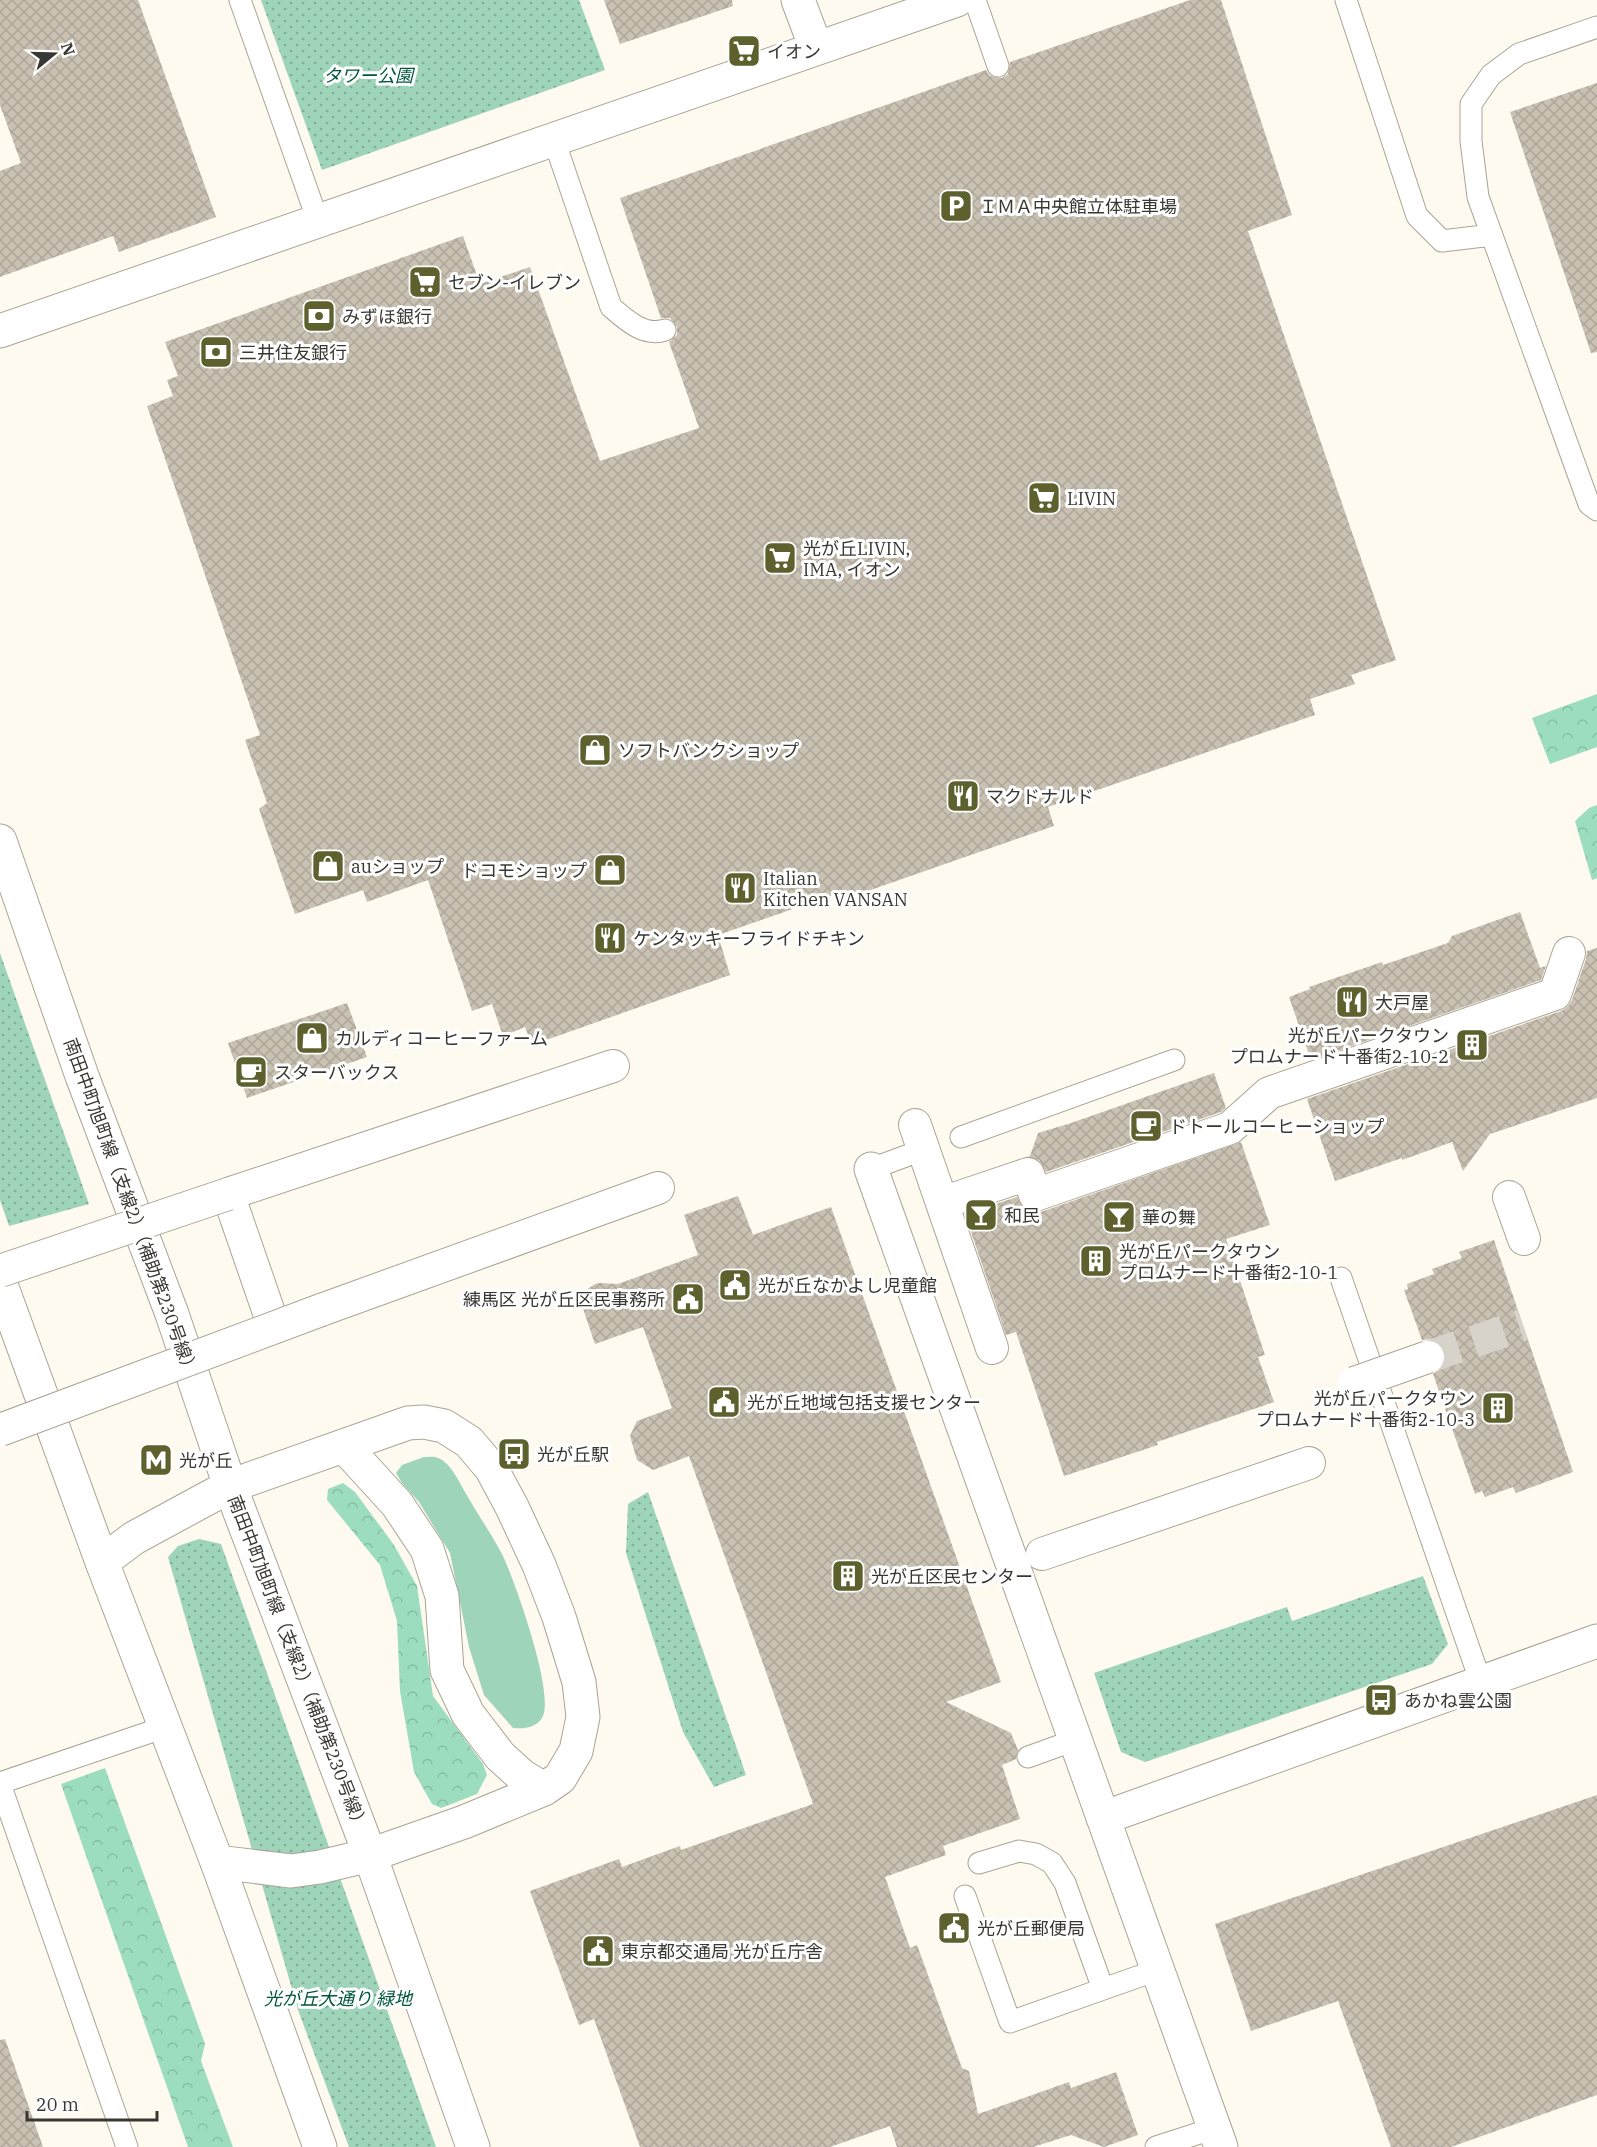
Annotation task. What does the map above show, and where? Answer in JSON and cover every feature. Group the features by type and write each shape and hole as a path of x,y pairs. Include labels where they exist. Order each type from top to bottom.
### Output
{"street":[{"path":"798,0 816,48"},
{"path":"0,331 957,0"},
{"name":"南田中町旭町線（支線2）（補助第230号線）","path":"0,841 82,1076 172,1314 230,1486 370,1855 473,2147"},
{"path":"942,1203 1028,1174 1035,1195 1230,1128 1269,1093 1556,994 1569,953"},
{"path":"0,1271 613,1066"},
{"path":"915,1125 992,1348"},
{"path":"871,1169 1218,2137"},
{"path":"0,1430 274,1327 658,1188"},
{"path":"228,1194 274,1327"},
{"path":"1509,1197 1524,1239"},
{"path":"0,1282 69,1474 217,1862 320,2147"},
{"path":"1354,1383 1428,1357"},
{"path":"102,1562 135,1538 230,1486 408,1423 424,1422 444,1426 469,1442 491,1468 539,1565 559,1617 579,1682 583,1717 576,1751 560,1778 544,1789 464,1822 370,1855 320,1867 291,1871 217,1862"},
{"path":"344,1446 397,1504 427,1549 442,1596 447,1670 468,1714 500,1756 522,1776 544,1789"},
{"path":"1042,1554 1309,1463"},
{"path":"1103,1818 1597,1641"}],"lane":[{"path":"240,0 318,221"},
{"path":"975,0 998,66"},
{"path":"1347,0 1417,216 1442,241 1492,235"},
{"path":"1597,27 1519,54 1491,75 1471,104 1471,141 1478,197 1589,504 1597,510"},
{"path":"554,140 611,307 629,322 646,331 665,330"},
{"path":"961,1137 1174,1060"},
{"path":"871,1169 906,1156"},
{"path":"1341,1278 1481,1683"},
{"path":"127,2147 0,1784 165,1727"},
{"path":"1028,1757 1075,1740"},
{"path":"979,1863 1019,1851 1036,1854 1052,1863 1065,1883 1103,1989"},
{"path":"965,1896 1010,2022 1157,1970"},
{"path":"1156,2147 1218,2137"}],"green space":[{"name":"タワー公園","path":"261,0 579,0 605,70 322,170"},
{"path":"1597,694 1597,747 1550,764 1532,718"},
{"path":"1597,805 1597,878 1592,880 1575,821 1589,808"},
{"path":"0,953 89,1204 9,1226 0,1200"},
{"path":"424,1457 437,1457 451,1469 495,1541 509,1570 532,1638 544,1687 545,1706 542,1718 533,1726 513,1728 484,1695 469,1647 450,1553 419,1502 396,1473 402,1465"},
{"path":"343,1483 355,1492 394,1545 417,1586 433,1696 483,1764 487,1775 477,1794 441,1808 432,1804 414,1772 400,1691 397,1621 380,1565 327,1500 328,1489"},
{"path":"648,1492 746,1775 714,1787 683,1732 626,1553 628,1504"},
{"name":"光が丘大通り 緑地","path":"199,1539 221,1544 436,2147 349,2147 298,2010 168,1557 178,1546"},
{"path":"1423,1576 1448,1644 1432,1664 1145,1762 1121,1752 1094,1673 1287,1607 1292,1621"},
{"path":"105,1768 205,2044 201,2061 233,2147 188,2147 61,1784"}],"building":[{"path":"0,0 138,0 216,217 119,252 113,236 0,277 0,171 21,163 0,105"},
{"path":"604,0 732,0 733,6 620,44"},
{"name":"光が丘LIVIN, IMA, イオン","path":"1190,0 1221,0 1292,215 1248,231 1396,660 1351,675 1355,684 1310,699 1315,715 1048,807 1054,826 842,900 839,893 718,935 730,975 532,1045 525,1027 503,1036 492,1004 472,1011 428,880 367,902 363,890 295,914 259,809 267,803 245,740 260,735 147,406 173,396 167,380 178,376 165,342 463,236 480,284 530,267 600,461 699,428 669,342 677,335 677,327 670,318 661,318 620,198 986,70 990,76 1002,78 1008,74 1010,62"},
{"path":"1597,83 1597,352 1591,353 1510,112"},
{"path":"1520,912 1540,968 1546,966 1541,980 1311,1060 1289,997 1310,989 1309,987 1382,962 1383,965 1448,943 1452,936"},
{"path":"1597,948 1597,1098 1490,1134 1463,1171 1452,1142 1335,1181 1307,1099 1561,1011 1572,1000 1587,951"},
{"path":"347,1003 367,1057 247,1098 228,1043"},
{"path":"1214,1073 1226,1108 1221,1112 1046,1172 1039,1160 1027,1157 1030,1156 1038,1133"},
{"name":"光が丘パークタウン プロムナード十番街2-10-1","path":"1241,1142 1270,1225 1226,1239 1265,1355 1258,1357 1274,1402 1157,1442 1158,1445 1064,1476 1016,1332 1006,1335 965,1214 1017,1197 1024,1209 1032,1213 1041,1212"},
{"path":"738,1196 753,1235 831,1207 1001,1682 946,1702 1011,1733 1018,1750 1016,1759 1002,1765 1020,1819 943,1846 946,1855 885,1877 910,1948 917,1945 962,2068 969,2071 978,2114 1069,2082 1071,2088 1116,2072 1138,2135 1104,2147 1071,2135 1033,2147 897,2147 890,2126 830,2147 640,2147 594,2019 579,2025 530,1891 619,1859 622,1867 680,1846 681,1850 813,1804 689,1456 653,1470 637,1460 630,1436 637,1421 672,1408 643,1327 595,1344 580,1300 586,1290 595,1284 618,1284 698,1255 684,1215"},
{"name":"光が丘パークタウン プロムナード十番街2-10-3","path":"1494,1240 1573,1472 1516,1493 1513,1487 1485,1497 1482,1491 1475,1494 1433,1374 1441,1369 1446,1361 1445,1351 1432,1339 1422,1340 1404,1290 1408,1289 1407,1284 1434,1274 1432,1269 1462,1258 1459,1252"},
{"path":"1597,1795 1597,2095 1451,2147 1391,2147 1338,2001 1251,2031 1215,1924"},
{"path":"5,2039 43,2147 0,2147 0,2040"}],"tunnel":[{"path":"1428,1357 1523,1325"}],"place":[{"name":"イオン","path":"744,51"},
{"name":"ＩＭＡ中央館立体駐車場","path":"956,206"},
{"name":"セブン-イレブン","path":"425,282"},
{"name":"みずほ銀行","path":"319,316"},
{"name":"三井住友銀行","path":"216,352"},
{"name":"LIVIN","path":"1044,498"},
{"name":"光が丘LIVIN, IMA, イオン","path":"780,558"},
{"name":"ソフトバンクショップ","path":"595,750"},
{"name":"マクドナルド","path":"963,796"},
{"name":"auショップ","path":"328,866"},
{"name":"ドコモショップ","path":"610,870"},
{"name":"Italian Kitchen VANSAN","path":"740,888"},
{"name":"ケンタッキーフライドチキン","path":"610,938"},
{"name":"大戸屋","path":"1352,1002"},
{"name":"カルディコーヒーファーム","path":"312,1038"},
{"name":"光が丘パークタウン プロムナード十番街2-10-2","path":"1472,1045"},
{"name":"スターバックス","path":"251,1072"},
{"name":"ドトールコーヒーショップ","path":"1146,1126"},
{"name":"和民","path":"981,1215"},
{"name":"華の舞","path":"1119,1217"},
{"name":"光が丘パークタウン プロムナード十番街2-10-1","path":"1096,1261"},
{"name":"光が丘なかよし児童館","path":"735,1285"},
{"name":"練馬区 光が丘区民事務所","path":"688,1299"},
{"name":"光が丘地域包括支援センター","path":"724,1402"},
{"name":"光が丘パークタウン プロムナード十番街2-10-3","path":"1498,1408"},
{"name":"光が丘駅","path":"514,1454"},
{"name":"光が丘","path":"156,1460"},
{"name":"光が丘区民センター","path":"848,1576"},
{"name":"あかね雲公園","path":"1381,1700"},
{"name":"光が丘郵便局","path":"954,1928"},
{"name":"東京都交通局 光が丘庁舎","path":"598,1951"}]}
